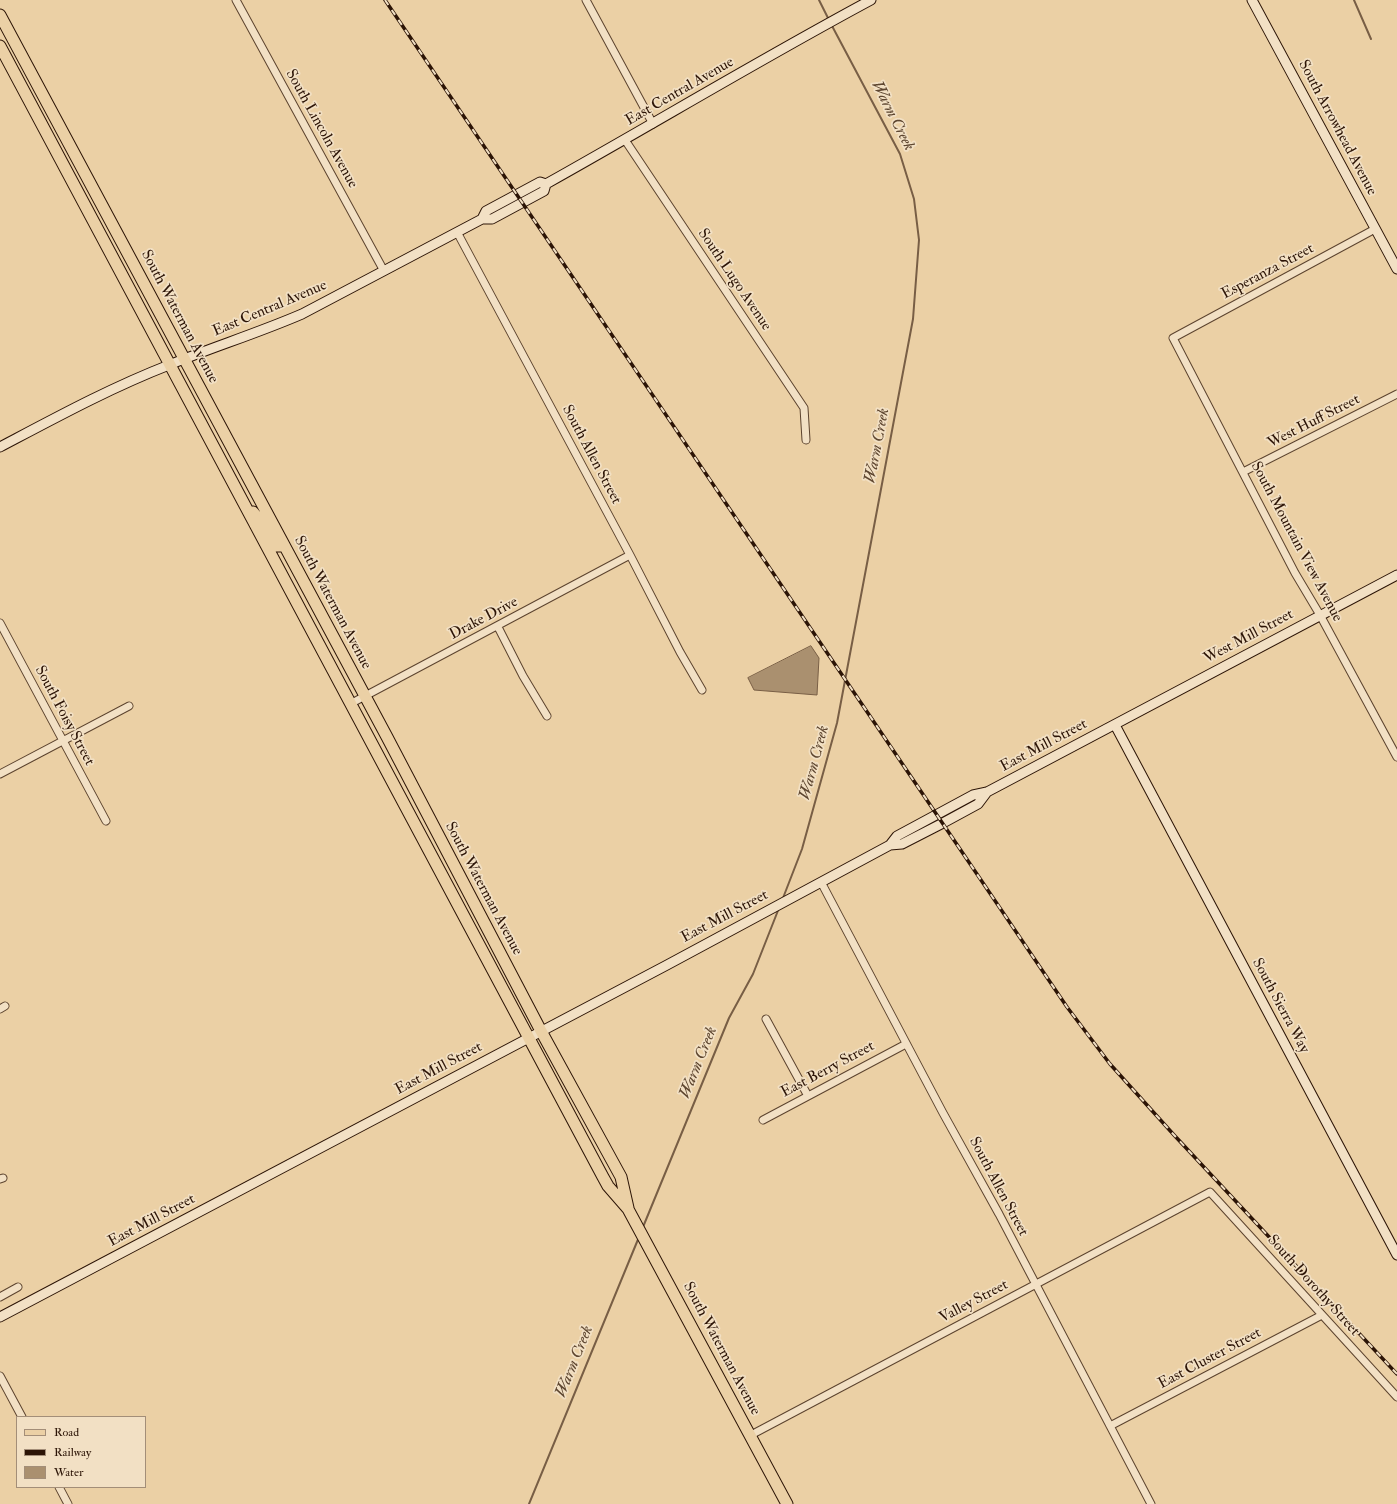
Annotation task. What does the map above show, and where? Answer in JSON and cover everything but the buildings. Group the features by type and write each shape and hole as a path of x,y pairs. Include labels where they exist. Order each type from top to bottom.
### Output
{"main road":[{"name":"South Waterman Avenue","path":"0,15 364,696 541,1031 621,1177 628,1209"},
{"name":"South Waterman Avenue","path":"0,46 528,1038 608,1186 628,1209 787,1504"},
{"path":"240,498 264,524 276,546 284,546"},
{"path":"567,1110 580,1117 613,1178 618,1179 621,1177"}],"street":[{"name":"South Lincoln Avenue","path":"236,0 384,271"},
{"path":"586,0 653,124"},
{"name":"East Central Avenue","path":"0,447 119,386 169,364 302,314 482,219 492,219 544,191 546,184 871,0"},
{"name":"South Arrowhead Avenue","path":"1252,0 1397,269"},
{"name":"South Lugo Avenue","path":"624,140 804,408 806,440"},
{"name":"Esperanza Street","path":"1173,338 1375,229"},
{"name":"South Allen Street","path":"457,232 630,555 680,652 702,690"},
{"name":"South Mountain View Avenue","path":"1173,338 1244,472 1295,573 1320,615 1397,758"},
{"name":"West Huff Street","path":"1244,472 1397,394"},
{"name":"Drake Drive","path":"350,704 498,627 630,555"},
{"name":"West Mill Street","path":"1115,725 1397,574"},
{"name":"South Foisy Street","path":"0,623 106,821"},
{"path":"498,627 523,676 547,716"},
{"path":"0,774 129,706"},
{"name":"South Sierra Way","path":"1115,725 1397,1255"},
{"name":"East Mill Street","path":"0,1317 528,1038 796,894 890,845 902,844 943,823 978,804 987,792 1115,725"},
{"name":"South Allen Street","path":"821,882 1151,1504"},
{"path":"766,1019 808,1096"},
{"name":"East Berry Street","path":"763,1120 906,1044"},
{"name":"Valley Street","path":"751,1435 1210,1192"},
{"name":"South Dorothy Street","path":"1210,1192 1397,1397"},
{"path":"0,1297 18,1287"},
{"name":"East Cluster Street","path":"1110,1426 1322,1315"},
{"path":"0,1376 21,1416"},
{"path":"60,1488 68,1504"}],"water":[{"path":"811,646 819,658 817,695 754,690 748,678"}],"waterway":[{"name":"Warm Creek","path":"819,0 829,20"},
{"path":"1354,0 1371,39"},
{"name":"Warm Creek","path":"783,898 802,849 837,723 913,319 919,240 914,199 900,154 831,24"},
{"name":"Warm Creek","path":"643,1227 729,1018 753,974 779,908"},
{"name":"Warm Creek","path":"529,1504 639,1237"}],"railway":[{"path":"385,0 1067,1007 1110,1064 1174,1135 1397,1374"}]}
